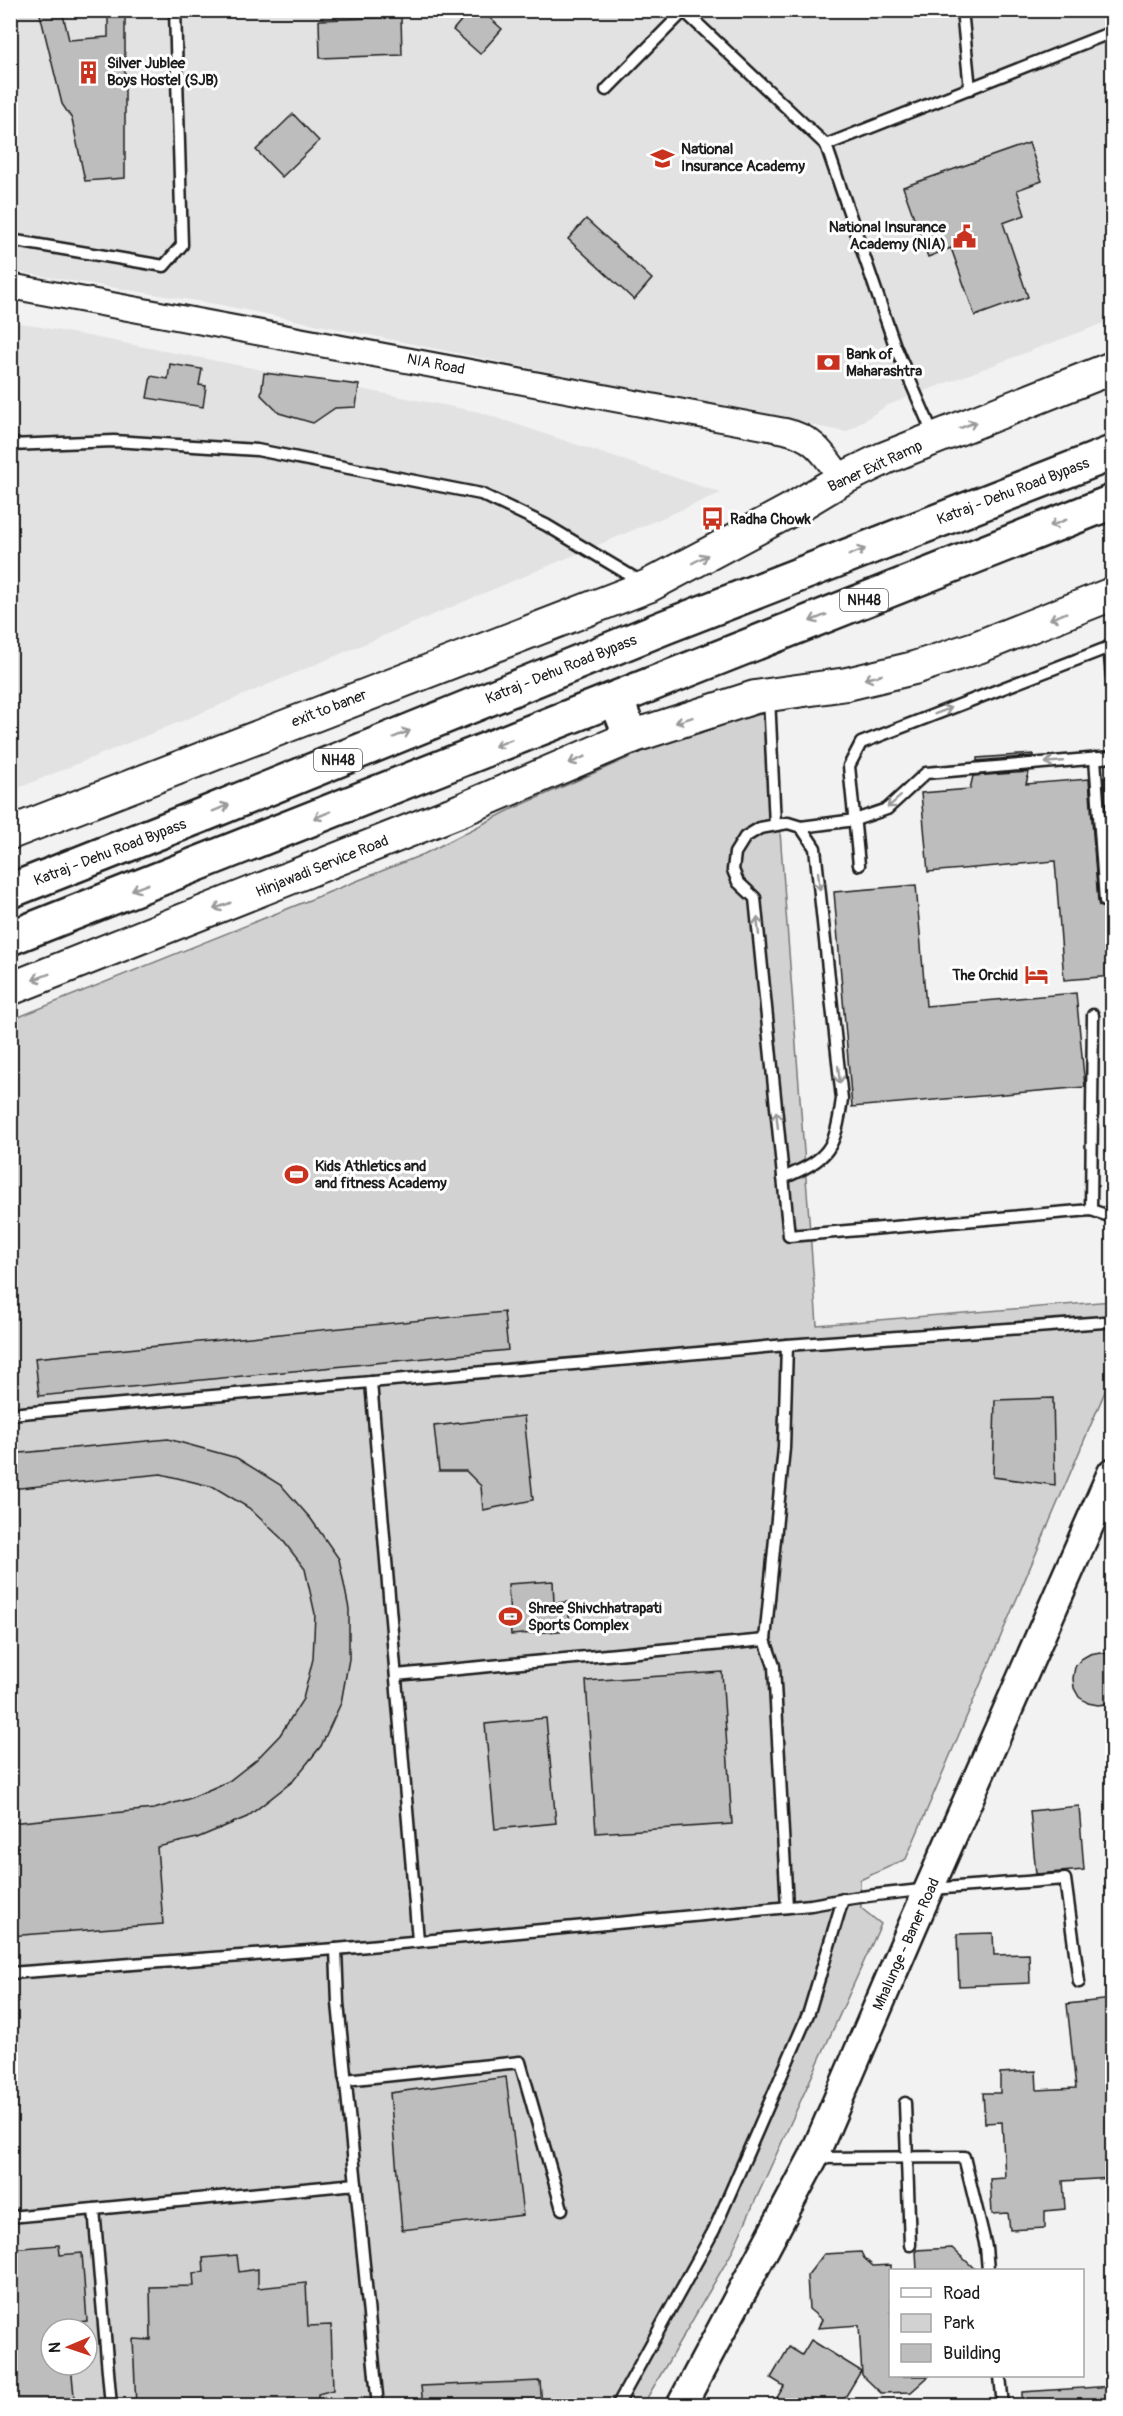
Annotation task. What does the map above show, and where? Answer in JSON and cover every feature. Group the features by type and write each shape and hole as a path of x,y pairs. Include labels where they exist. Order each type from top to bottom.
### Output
{"highway":[{"name":"Katraj - Dehu Road Bypass","path":"10,891 665,627 1113,453"},
{"name":"NH48","path":"10,938 1113,502"},
{"path":"616,699 631,737"}],"main road":[{"name":"Baner Exit Ramp","path":"648,586 789,511 842,479 885,458 1113,368"},
{"path":"648,586 665,627"},
{"name":"exit to baner","path":"10,833 648,586"},
{"path":"631,737 755,697 847,684 914,668 978,647 1113,594"},
{"name":"Hinjawadi Service Road","path":"10,989 461,810 631,737"},
{"name":"Mhalunge - Baner Road","path":"681,2406 813,2158 1113,1473"}],"street":[{"name":"NIA Road","path":"10,286 785,431 802,435 815,444 842,479"}],"lane":[{"path":"10,240 164,266 182,245 175,10"},
{"path":"962,10 970,88"},
{"path":"606,90 684,11 826,145 895,346 935,438"},
{"path":"826,145 1113,32"},
{"path":"10,445 114,441 256,450 481,494 546,525 648,586"},
{"path":"860,865 849,766 861,743 1111,646 1113,677"},
{"path":"768,695 775,825"},
{"path":"1113,757 926,773 887,808 855,820 801,827 788,823 760,828 745,837 735,853 733,870 738,882 755,898 789,1236 1091,1210 1113,1217"},
{"path":"1095,758 1106,901"},
{"path":"783,1178 808,1168 828,1152 836,1136 842,1100 815,848 801,827"},
{"path":"1091,1210 1093,1015"},
{"path":"10,1414 787,1345 1104,1322"},
{"path":"787,1345 784,1448 765,1640 774,1666 787,1906"},
{"path":"371,1382 418,1940"},
{"path":"396,1675 765,1640"},
{"path":"10,1973 336,1949 931,1890 1065,1879 1079,1982"},
{"path":"617,2406 714,2230 801,2032 843,1899"},
{"path":"336,1949 345,2080 378,2406"},
{"path":"345,2080 520,2062 562,2209"},
{"path":"905,2103 910,2245"},
{"path":"813,2158 964,2157 986,2247 988,2269"},
{"path":"10,2217 356,2184"},
{"path":"94,2209 111,2406"},
{"path":"1000,2377 1003,2406"}],"shaded area":[{"name":"National Insurance Academy","path":"10,11 1112,11 1112,320 888,405 846,432 221,305 11,271"},
{"path":"10,321 479,412 721,493 11,791"}],"green space":[{"name":"Shree Shivchhatrapati Sports Complex","path":"771,712 817,1325 1112,1301 1112,1375 906,1859 860,1880 861,1908 881,1924 731,2254 643,2405 11,2405 11,1020 424,854 512,809 692,730"}],"building":[{"name":"Silver Jublee Boys Hostel (SJB)","path":"39,10 62,10 69,40 108,37 108,10 125,10 125,178 85,181 72,119 62,104"},
{"path":"470,10 481,10 502,29 480,54 453,30"},
{"path":"401,17 402,55 320,58 319,20"},
{"path":"293,114 319,141 282,177 256,150"},
{"name":"National Insurance Academy (NIA)","path":"1029,143 1042,181 1017,190 1025,215 1003,223 1028,297 975,316 951,248 928,257 903,187"},
{"path":"586,219 652,279 634,300 568,239"},
{"path":"170,364 202,369 199,385 206,386 203,407 147,398 151,376 168,379"},
{"path":"264,373 359,385 356,407 335,408 313,423 279,413 261,395"},
{"path":"1033,754 1033,756 977,761 977,758"},
{"path":"1029,772 1026,784 1089,779 1098,902 1099,906 1105,908 1110,907 1112,900 1104,778 1113,777 1113,976 1064,980 1055,861 928,872 921,793 970,789 973,776"},
{"path":"916,885 926,1006 1076,993 1085,1087 852,1107 834,892"},
{"path":"504,1312 508,1350 39,1396 35,1358"},
{"path":"1053,1398 1055,1485 993,1477 995,1400"},
{"path":"524,1416 533,1500 483,1510 481,1486 466,1471 439,1471 434,1426"},
{"path":"168,1439 237,1458 282,1486 311,1519 339,1559 349,1609 349,1659 341,1703 321,1746 293,1781 247,1817 197,1838 157,1847 163,1924 10,1936 10,1823 154,1809 188,1799 229,1781 257,1759 280,1735 303,1699 313,1659 315,1614 305,1569 281,1538 249,1508 214,1487 161,1474 10,1489 10,1454"},
{"path":"553,1581 554,1603 568,1602 570,1630 511,1635 508,1584"},
{"path":"1100,1652 1113,1656 1113,1703 1098,1705 1088,1703 1079,1697 1074,1688 1073,1678 1075,1667 1081,1659"},
{"path":"722,1672 732,1824 596,1833 586,1681"},
{"path":"546,1718 556,1823 495,1829 485,1724"},
{"path":"1079,1806 1084,1870 1036,1874 1030,1811"},
{"path":"993,1933 994,1955 1029,1954 1030,1983 959,1986 957,1934"},
{"path":"1112,1999 1113,2080 1109,2080 1109,2121 1113,2123 1112,2178 1063,2181 1065,2209 1045,2211 1045,2228 1010,2230 1008,2213 992,2214 990,2179 1005,2178 1002,2122 985,2123 983,2093 1000,2093 1000,2073 1036,2071 1037,2090 1076,2088 1067,2004"},
{"path":"506,2077 523,2215 402,2230 390,2093"},
{"path":"59,2245 60,2255 82,2253 87,2317 39,2317 39,2377 72,2377 75,2406 10,2406 10,2249"},
{"path":"952,2248 975,2269 917,2269 916,2250"},
{"path":"861,2252 873,2266 891,2265 889,2269 889,2377 928,2377 911,2392 881,2393 862,2375 859,2325 818,2328 822,2320 809,2309 807,2276 824,2254"},
{"path":"237,2255 239,2272 258,2269 258,2288 306,2283 308,2326 331,2325 333,2390 318,2394 318,2406 136,2406 133,2339 151,2340 150,2287 194,2286 193,2273 204,2272 203,2258"},
{"path":"811,2340 861,2371 840,2406 772,2406 784,2386 771,2378 789,2347 802,2355"},
{"path":"540,2381 542,2406 423,2406 421,2386"},
{"path":"1113,2386 1113,2406 1022,2406 1022,2392"}],"place":[{"name":"Silver Jublee Boys Hostel (SJB)","path":"89,72"},
{"name":"National Insurance Academy","path":"663,158"},
{"name":"National Insurance Academy (NIA)","path":"964,236"},
{"name":"Bank of Maharashtra","path":"828,363"},
{"name":"Radha Chowk","path":"712,519"},
{"name":"The Orchid","path":"1036,975"},
{"name":"Kids Athletics and and fitness Academy","path":"297,1175"},
{"name":"Shree Shivchhatrapati Sports Complex","path":"510,1617"}]}
